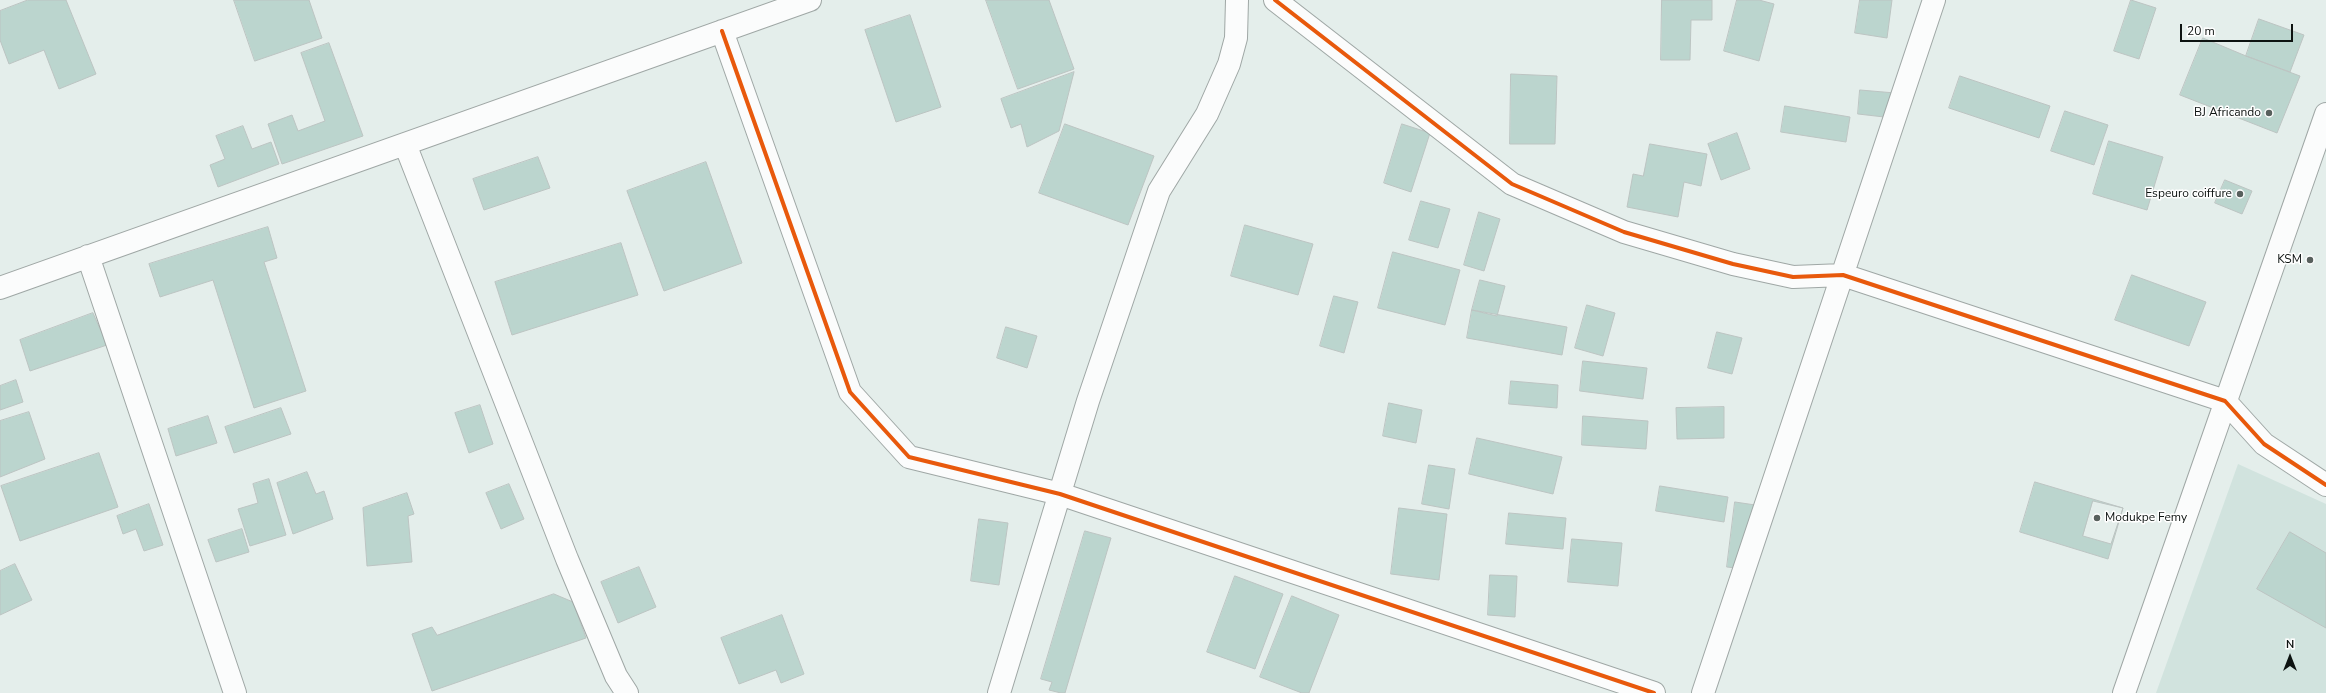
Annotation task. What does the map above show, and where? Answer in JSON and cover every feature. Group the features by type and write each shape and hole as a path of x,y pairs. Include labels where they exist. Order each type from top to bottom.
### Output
{"street":[{"path":"0,288 810,0"},
{"path":"999,693 1088,401 1159,190 1207,114 1229,64 1236,38 1237,0"},
{"path":"1275,0 1512,184 1624,232 1733,264 1793,277 1843,275 2226,401 2264,444 2326,485"},
{"path":"1703,693 1934,0"},
{"path":"722,31 850,392 909,457 1060,494 1654,693"},
{"path":"2124,693 2326,114"},
{"path":"405,144 567,559 616,676 627,693"},
{"path":"88,256 235,693"}],"shaded area":[{"path":"2238,464 2326,504 2326,693 2156,693"}],"building":[{"path":"28,0 66,0 96,74 59,89 44,50 9,64 0,40 0,11"},
{"path":"234,0 309,0 322,38 255,61"},
{"path":"986,0 1049,0 1074,69 1018,89"},
{"path":"1662,0 1712,0 1712,20 1691,20 1690,60 1661,60"},
{"path":"1737,0 1759,0 1774,4 1759,61 1724,51"},
{"path":"1860,0 1892,0 1887,38 1855,33"},
{"path":"2131,0 2156,8 2139,59 2114,51"},
{"path":"910,15 941,107 896,122 865,30"},
{"path":"2259,19 2304,35 2290,72 2246,56"},
{"path":"2203,38 2300,76 2277,133 2180,95"},
{"path":"329,43 363,136 282,164 268,124 292,115 298,131 325,121 301,53"},
{"path":"1074,72 1059,131 1027,147 1021,124 1011,128 1001,99"},
{"path":"1511,74 1557,76 1555,144 1510,144"},
{"path":"1960,76 2050,106 2039,138 1949,108"},
{"path":"1860,90 1895,93 1893,118 1858,114"},
{"path":"1785,106 1850,117 1846,142 1781,132"},
{"path":"2065,111 2108,125 2094,165 2051,151"},
{"path":"1065,124 1154,156 1128,225 1039,193"},
{"path":"1402,124 1430,133 1411,192 1384,183"},
{"path":"243,126 252,149 271,142 279,164 218,187 210,165 225,159 216,136"},
{"path":"1737,133 1750,169 1721,180 1708,144"},
{"path":"2109,141 2163,157 2147,210 2093,194"},
{"path":"1650,144 1707,154 1701,186 1684,182 1678,217 1627,207 1633,174 1643,176"},
{"path":"538,157 550,188 484,210 473,179"},
{"path":"706,162 742,263 664,291 627,191"},
{"path":"2225,180 2252,191 2242,214 2215,203"},
{"path":"1421,201 1450,209 1438,248 1409,240"},
{"path":"1479,212 1500,219 1484,271 1464,265"},
{"path":"1245,225 1313,244 1298,295 1231,276"},
{"path":"268,227 277,258 264,262 306,391 254,408 213,280 160,297 149,264"},
{"path":"621,243 638,295 512,335 495,282"},
{"path":"1393,252 1460,270 1445,325 1378,308"},
{"path":"2132,275 2206,302 2189,346 2115,320"},
{"path":"1480,280 1505,286 1497,316 1472,310"},
{"path":"1334,296 1358,302 1344,353 1320,346"},
{"path":"1587,305 1615,313 1603,356 1575,348"},
{"path":"1472,310 1567,327 1562,355 1467,338"},
{"path":"93,313 107,345 30,371 20,340"},
{"path":"1006,327 1037,336 1027,368 997,358"},
{"path":"1717,332 1742,338 1732,374 1708,368"},
{"path":"1583,361 1647,368 1643,399 1580,391"},
{"path":"16,380 23,402 0,410 0,386"},
{"path":"1511,381 1558,385 1557,408 1509,404"},
{"path":"1389,403 1422,410 1416,443 1383,436"},
{"path":"480,405 493,444 469,453 455,413"},
{"path":"1724,407 1724,438 1677,439 1676,408"},
{"path":"281,408 291,434 234,453 225,427"},
{"path":"29,412 45,459 0,477 0,421"},
{"path":"208,416 217,443 176,456 168,429"},
{"path":"1583,416 1648,421 1646,449 1582,445"},
{"path":"1477,438 1562,457 1553,494 1469,474"},
{"path":"99,453 118,507 20,541 1,486"},
{"path":"1429,465 1455,469 1449,509 1422,504"},
{"path":"307,472 316,494 324,491 333,519 293,534 277,483"},
{"path":"269,479 286,535 250,546 238,509 258,503 253,484"},
{"path":"2035,482 2123,508 2108,559 2020,532"},
{"path":"509,484 524,519 501,529 486,493"},
{"path":"1660,486 1728,497 1724,522 1656,511"},
{"path":"407,493 414,514 408,516 412,562 367,566 363,508"},
{"path":"2093,501 2123,508 2111,544 2083,536"},
{"path":"1735,502 1762,506 1753,570 1727,567"},
{"path":"149,504 163,545 144,551 136,529 123,534 117,516"},
{"path":"1399,508 1447,514 1439,580 1391,574"},
{"path":"1509,513 1566,518 1563,549 1506,544"},
{"path":"979,519 1008,523 999,585 971,581"},
{"path":"242,529 249,552 216,562 208,540"},
{"path":"1085,531 1111,538 1065,693 1061,693 1049,690 1052,682 1041,679"},
{"path":"2290,532 2326,553 2326,628 2257,589"},
{"path":"1572,539 1622,543 1618,586 1568,582"},
{"path":"15,564 32,600 0,615 0,571"},
{"path":"639,567 656,607 618,623 601,582"},
{"path":"1490,575 1517,576 1515,617 1488,615"},
{"path":"1235,576 1283,594 1255,669 1207,652"},
{"path":"554,594 573,602 586,638 432,691 412,634 432,627 437,635"},
{"path":"1292,596 1339,615 1309,693 1302,693 1260,677"},
{"path":"782,615 804,674 781,683 776,670 739,684 721,638"}],"cycle path":[{"path":"1275,0 1512,184 1624,232 1733,264 1793,277 1843,275 2225,401 2264,444 2326,485"},
{"path":"722,31 850,392 909,457 1060,494 1654,693"}],"place":[{"name":"BJ Africando","path":"2269,113"},
{"name":"Espeuro coiffure","path":"2240,194"},
{"name":"KSM","path":"2310,260"},
{"name":"Modukpe Femy","path":"2097,518"}]}
